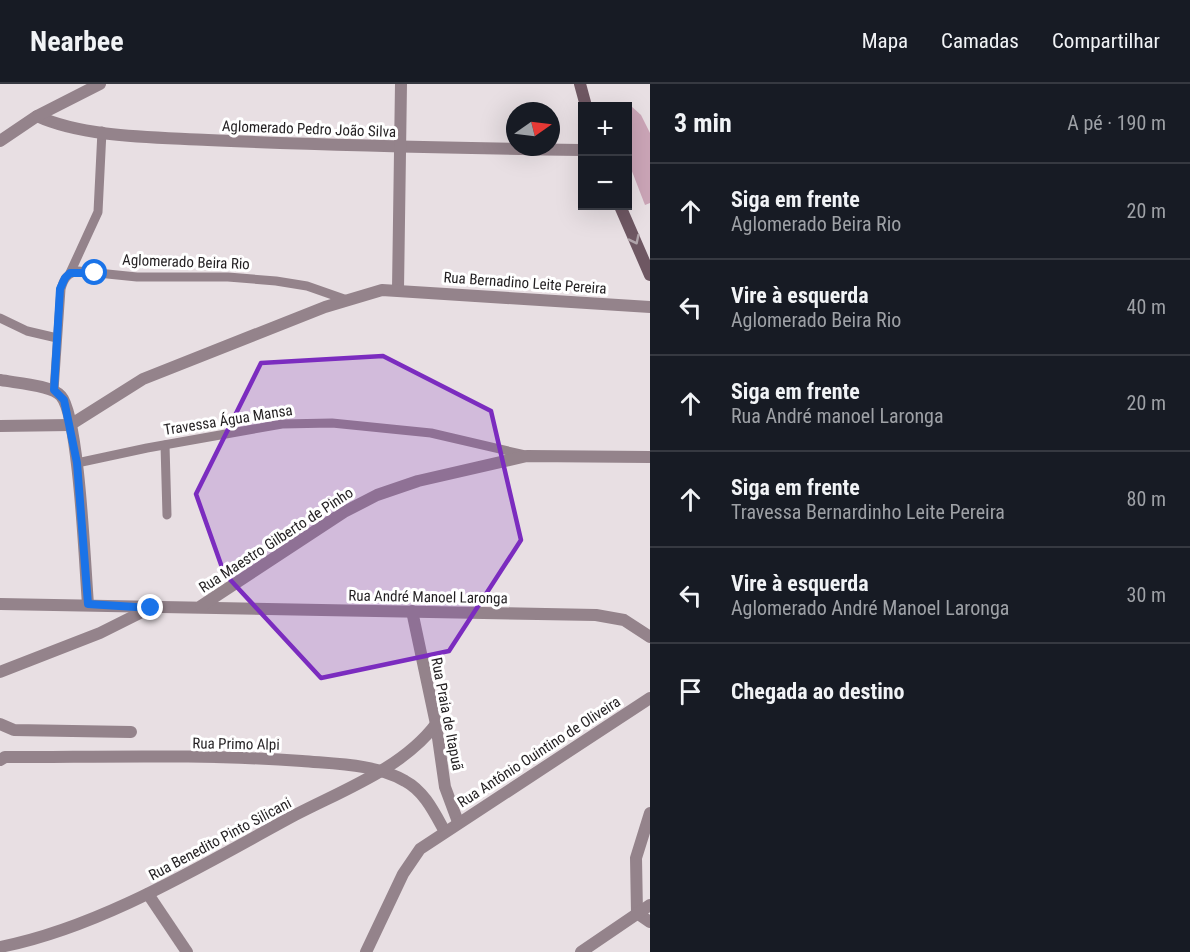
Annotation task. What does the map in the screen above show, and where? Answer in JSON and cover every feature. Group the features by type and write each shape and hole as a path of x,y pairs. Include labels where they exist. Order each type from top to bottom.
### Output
{"main road":[{"path":"580,84 585,102"},
{"path":"622,210 650,275"}],"street":[{"path":"0,141 37,116 100,84"},
{"path":"0,426 70,425 142,379 347,300 382,290 398,289 398,147 401,84"},
{"name":"Aglomerado Pedro João Silva","path":"37,116 62,126 186,138 398,147 578,150"},
{"name":"Rua Bernadino Leite Pereira","path":"398,289 650,307"},
{"path":"0,380 54,390 64,400 77,463 88,604"},
{"name":"Rua Maestro Gilberto de Pinho","path":"201,606 344,512 377,495 470,467 527,456 650,457"},
{"name":"Rua André Manoel Laronga","path":"0,604 596,615 624,620 650,637"},
{"path":"0,672 100,633 151,608"},
{"name":"Rua Praia de Itapuã","path":"412,611 436,724 445,787 458,822"},
{"name":"Rua Antônio Ouintino de Oliveira","path":"444,830 650,698"},
{"path":"0,724 14,730 131,732"},
{"name":"Rua Benedito Pinto Silicani","path":"0,947 32,940 148,894 378,771 424,741 436,724"},
{"name":"Rua Primo Alpi","path":"0,760 5,757 261,758 339,764 378,771 405,781 424,796 444,830"},
{"path":"637,913 636,858 650,813"},
{"path":"366,952 403,874 420,849 444,830"},
{"path":"148,894 187,952"},
{"path":"581,952 650,905"},
{"path":"637,913 650,922"},
{"path":"25,952 32,940"}],"lane":[{"path":"54,390 60,289 70,273 98,212 102,131"},
{"name":"Aglomerado Beira Rio","path":"70,273 78,271 137,277 228,277 276,281 307,286 347,300"},
{"path":"0,318 27,331 57,338"},
{"name":"Travessa Água Mansa","path":"77,463 282,424 332,423 431,433 527,456"},
{"path":"165,445 166,515"}],"highlighted area":[{"path":"383,356 491,411 521,540 449,651 321,678 224,573 196,494 261,363"}],"building":[{"path":"632,107 641,115 650,133 650,203 645,205 632,171"}],"route":[{"path":"95,273 78,271 70,273 60,289 54,390 64,400 77,463 88,604 151,608"}]}
